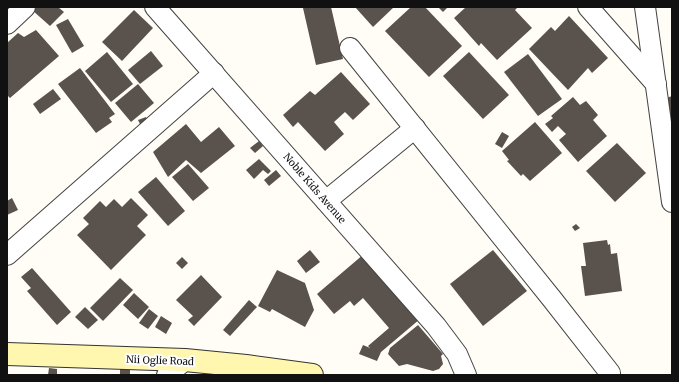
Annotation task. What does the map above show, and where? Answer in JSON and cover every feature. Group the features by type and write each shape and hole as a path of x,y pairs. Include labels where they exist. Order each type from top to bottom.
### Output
{"street":[{"path":"7,24 25,7"},
{"name":"Noble Kids Avenue","path":"156,7 436,326 457,354 466,375"},
{"path":"588,7 656,84"},
{"path":"645,7 672,202"},
{"path":"350,48 552,299 610,373 610,375"},
{"path":"7,255 214,73"},
{"path":"326,201 415,128"},
{"name":"Nii Oglie Road","path":"7,354 186,360 312,375"},
{"path":"167,375 186,360"}],"building":[{"path":"35,7 58,7 64,12 50,26 32,10"},
{"path":"331,7 343,59 316,65 303,8"},
{"path":"355,7 394,7 373,27"},
{"path":"411,7 425,7 462,46 429,77 385,31"},
{"path":"438,7 448,7 443,12"},
{"path":"466,7 518,7 515,10 532,28 497,60 481,43 479,46 454,18"},
{"path":"134,10 153,28 122,61 102,42"},
{"path":"569,16 608,58 592,73 588,68 568,90 529,49 551,27 555,31"},
{"path":"68,19 84,46 72,53 56,25"},
{"path":"36,30 59,56 10,98 7,95 7,43 18,33 24,37"},
{"path":"151,51 163,66 140,84 128,70"},
{"path":"107,52 133,84 111,102 85,71"},
{"path":"469,52 509,95 483,119 443,76"},
{"path":"528,54 562,99 538,116 504,72"},
{"path":"80,68 115,114 109,118 112,122 96,133 58,84"},
{"path":"341,72 370,104 353,120 345,112 334,122 344,134 325,151 298,122 293,127 283,115 310,91 315,95"},
{"path":"138,84 154,103 131,122 115,103"},
{"path":"53,89 61,99 40,114 33,104"},
{"path":"672,96 672,118 664,99"},
{"path":"573,97 580,105 586,101 598,115 593,120 607,136 578,162 559,140 566,134 558,126 552,132 545,124 553,118 551,116"},
{"path":"146,117 148,122 141,126 138,120"},
{"path":"535,122 562,153 530,181 523,174 521,176 507,161 509,160 502,151"},
{"path":"186,124 201,142 219,127 235,146 201,173 186,160 168,177 153,152"},
{"path":"502,132 509,136 502,148 495,144"},
{"path":"259,141 263,146 255,153 250,148"},
{"path":"617,143 646,173 615,202 586,171"},
{"path":"259,159 271,171 268,174 263,170 254,179 246,170"},
{"path":"188,164 209,188 193,201 172,177"},
{"path":"276,170 281,176 269,186 264,180"},
{"path":"156,177 185,211 168,226 138,192"},
{"path":"12,198 18,210 7,215 7,201"},
{"path":"131,198 148,215 137,226 146,235 111,270 77,235 89,224 83,218 100,201 106,207 114,199 122,207"},
{"path":"576,224 580,228 575,231 572,227"},
{"path":"607,240 608,245 610,244 611,254 617,253 622,291 585,296 581,266 586,266 583,243"},
{"path":"310,250 320,262 306,273 297,261"},
{"path":"493,250 527,291 483,326 450,284"},
{"path":"364,254 420,319 381,352 377,361 359,354 363,345 370,348 368,346 389,328 363,298 354,306 350,301 334,314 317,294"},
{"path":"182,257 188,263 182,269 176,263"},
{"path":"32,268 71,312 57,325 27,291 31,288 21,277"},
{"path":"277,270 305,283 314,310 305,327 272,309 270,312 258,306"},
{"path":"201,275 222,297 194,326 188,320 193,316 176,300"},
{"path":"120,278 133,290 103,321 90,308"},
{"path":"134,293 149,307 138,319 123,305"},
{"path":"249,300 257,307 230,336 223,330"},
{"path":"85,307 98,320 88,329 75,317"},
{"path":"149,309 158,316 148,329 139,323"},
{"path":"161,316 172,323 166,334 155,327"},
{"path":"418,325 443,354 441,356 443,364 439,369 433,371 407,364 399,366 388,354 390,348"},
{"path":"49,368 57,369 57,375 48,375"},
{"path":"130,368 130,375 120,375 120,369"}]}
